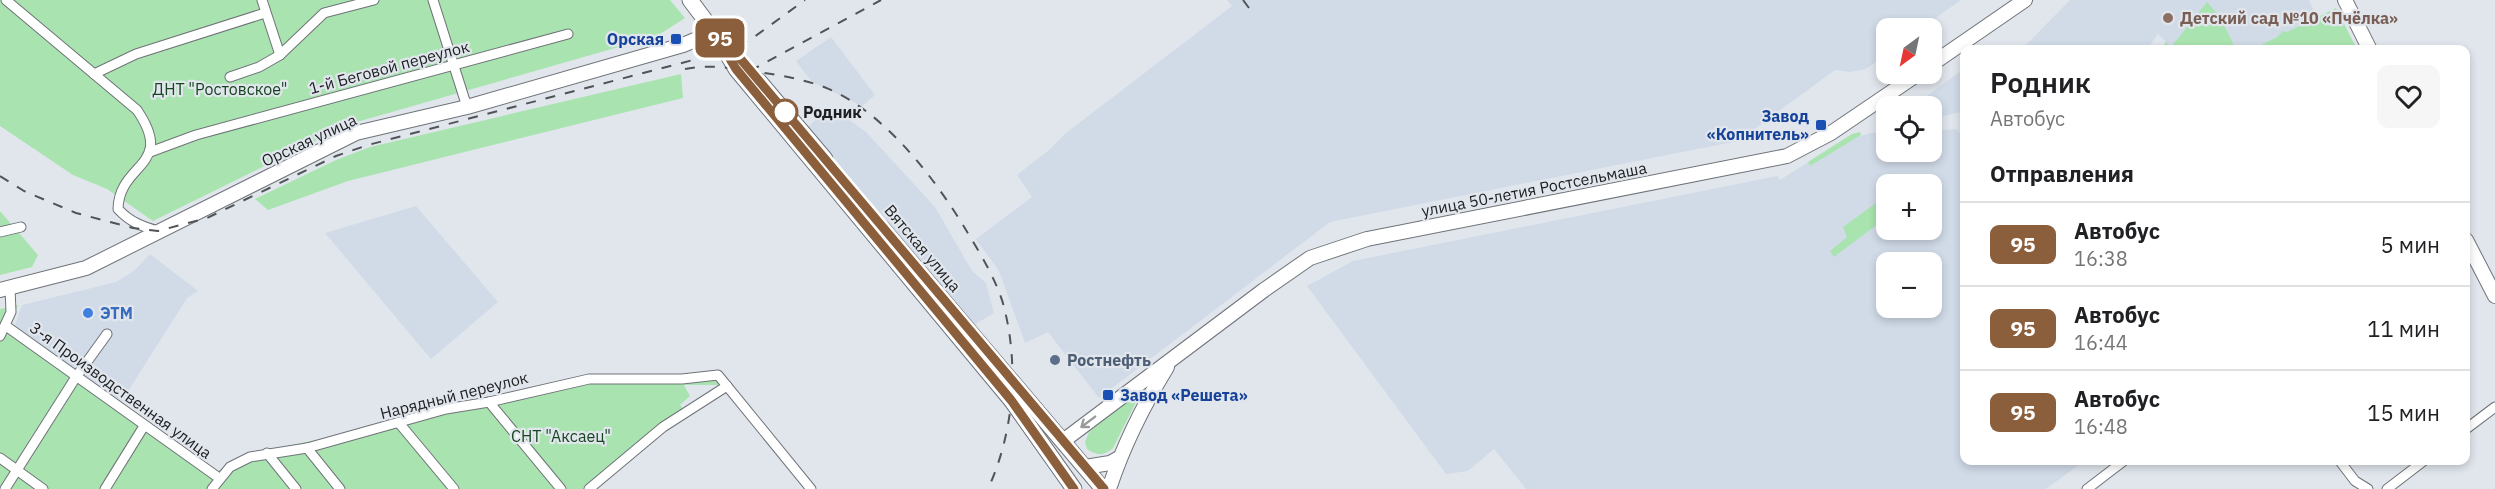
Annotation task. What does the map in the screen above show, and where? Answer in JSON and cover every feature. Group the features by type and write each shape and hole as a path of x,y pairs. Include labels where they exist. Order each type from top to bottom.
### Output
{"main road":[{"name":"Вятская улица","path":"690,0 714,32 736,69 1011,400 1074,489"},
{"path":"1942,57 2025,0"},
{"path":"2345,0 2368,45"},
{"name":"Вятская улица","path":"714,32 744,63 1104,489"},
{"name":"Орская улица","path":"5,289 86,268 356,133 467,107 683,45 714,32"},
{"name":"улица 50-летия Ростсельмаша","path":"1063,441 1310,258 1367,239 1787,156 1831,133 1903,84"},
{"path":"2470,248 2495,296"},
{"path":"1109,489 1119,458 1148,398 1170,363"},
{"path":"1047,452 1063,441"},
{"path":"1059,469 1110,463 1119,458"}],"street":[{"path":"261,0 280,55"},
{"path":"230,76 259,67 280,55 324,13 374,0"},
{"path":"433,0 452,66 467,107"},
{"path":"10,1 137,110 149,128 150,152 122,189 118,209 138,225 158,231"},
{"path":"94,74 136,54 265,13"},
{"name":"1-й Беговой переулок","path":"150,152 196,135 568,34"},
{"path":"0,232 21,227"},
{"path":"0,336 11,312 5,289"},
{"name":"3-я Производственная улица","path":"6,326 219,478"},
{"path":"5,489 76,377 107,334"},
{"name":"Нарядный переулок","path":"212,489 230,467 250,457 307,448 446,409 489,402 589,379 682,379 718,375 727,386"},
{"path":"589,489 663,427 727,386 811,489"},
{"path":"489,402 561,489"},
{"path":"2470,426 2495,407"},
{"path":"399,423 454,489"},
{"path":"105,489 144,426"},
{"path":"307,448 340,489"},
{"path":"267,453 296,489"},
{"path":"0,458 43,489"},
{"path":"2087,489 2118,465"},
{"path":"2343,465 2355,481 2368,489"},
{"path":"2387,489 2418,465"}],"shaded area":[{"path":"1227,0 1961,0 1936,18 1876,18 1876,62 1866,69 1850,72 1835,70 1738,141 1330,222 1099,398 1048,332 1025,343 999,271 976,239 1032,197 1017,175 1049,150 1066,133 1232,6"},
{"path":"2070,0 2309,0 2317,18 2261,45 2234,45 2220,17 2174,45 2169,45 2158,34 2150,45 2026,45"},
{"path":"831,37 875,95 862,106 812,82 796,61"},
{"path":"1960,72 1960,112 1942,117 1942,96 1927,96"},
{"path":"831,107 866,132 935,207 972,271 986,283 994,313 972,326 806,128"},
{"path":"1956,129 1960,134 1960,465 2079,465 2046,489 1526,489 1494,449 1468,471 1446,474 1307,286 1353,261 1777,176 1780,180 1808,162 1810,165 1854,138 1876,133 1876,162 1942,162 1942,130"},
{"path":"416,206 498,302 431,359 325,233"},
{"path":"150,254 198,291 187,298 120,404 14,328 22,305 116,282 134,271"}],"green space":[{"name":"ДНТ \"Ростовское\"","path":"0,0 670,0 685,18 657,36 350,124 153,221 107,189 73,175 0,126"},
{"path":"2207,2 2220,17 2234,45 2173,45"},
{"path":"2336,8 2355,45 2261,45 2277,37 2283,31 2287,32"},
{"path":"681,74 683,98 348,181 268,210 255,199 336,160 370,147"},
{"path":"1860,132 1861,135 1810,166 1808,162 1852,134"},
{"path":"1876,203 1876,225 1834,257 1830,251 1847,237 1843,227"},
{"path":"0,211 38,255 32,267 0,275"},
{"name":"СНТ \"Аксаец\"","path":"18,305 7,331 214,473 246,455 399,422 557,383 717,377 722,385 684,385 690,396 680,405 684,410 585,489 0,489 0,309"},
{"path":"1138,392 1140,394 1113,448 1107,453 1100,454 1087,449 1085,442 1089,432"}],"railway":[{"path":"0,176 24,191 76,213 133,228 158,231 207,218 336,156 368,145 716,54 750,40 805,0"},
{"path":"750,71 881,0"},
{"path":"1243,0 1249,8"},
{"path":"685,69 730,68 774,74 824,87 846,98 886,128 905,147 939,189 994,280 1005,311 1009,333 1012,356 1011,402 1003,446 988,489"}],"bus line":[{"name":"95","path":"1074,489 1011,400 736,69 714,32 738,56 1104,489"}],"place":[{"name":"Детский сад №10 «Пчёлка»","path":"2168,18"},
{"name":"Орская","path":"676,39"},
{"name":"Родник","path":"785,112"},
{"name":"Завод «Копнитель»","path":"1821,125"},
{"name":"ЭТМ","path":"88,313"},
{"name":"Ростнефть","path":"1055,360"},
{"name":"Завод «Решета»","path":"1108,395"}]}
